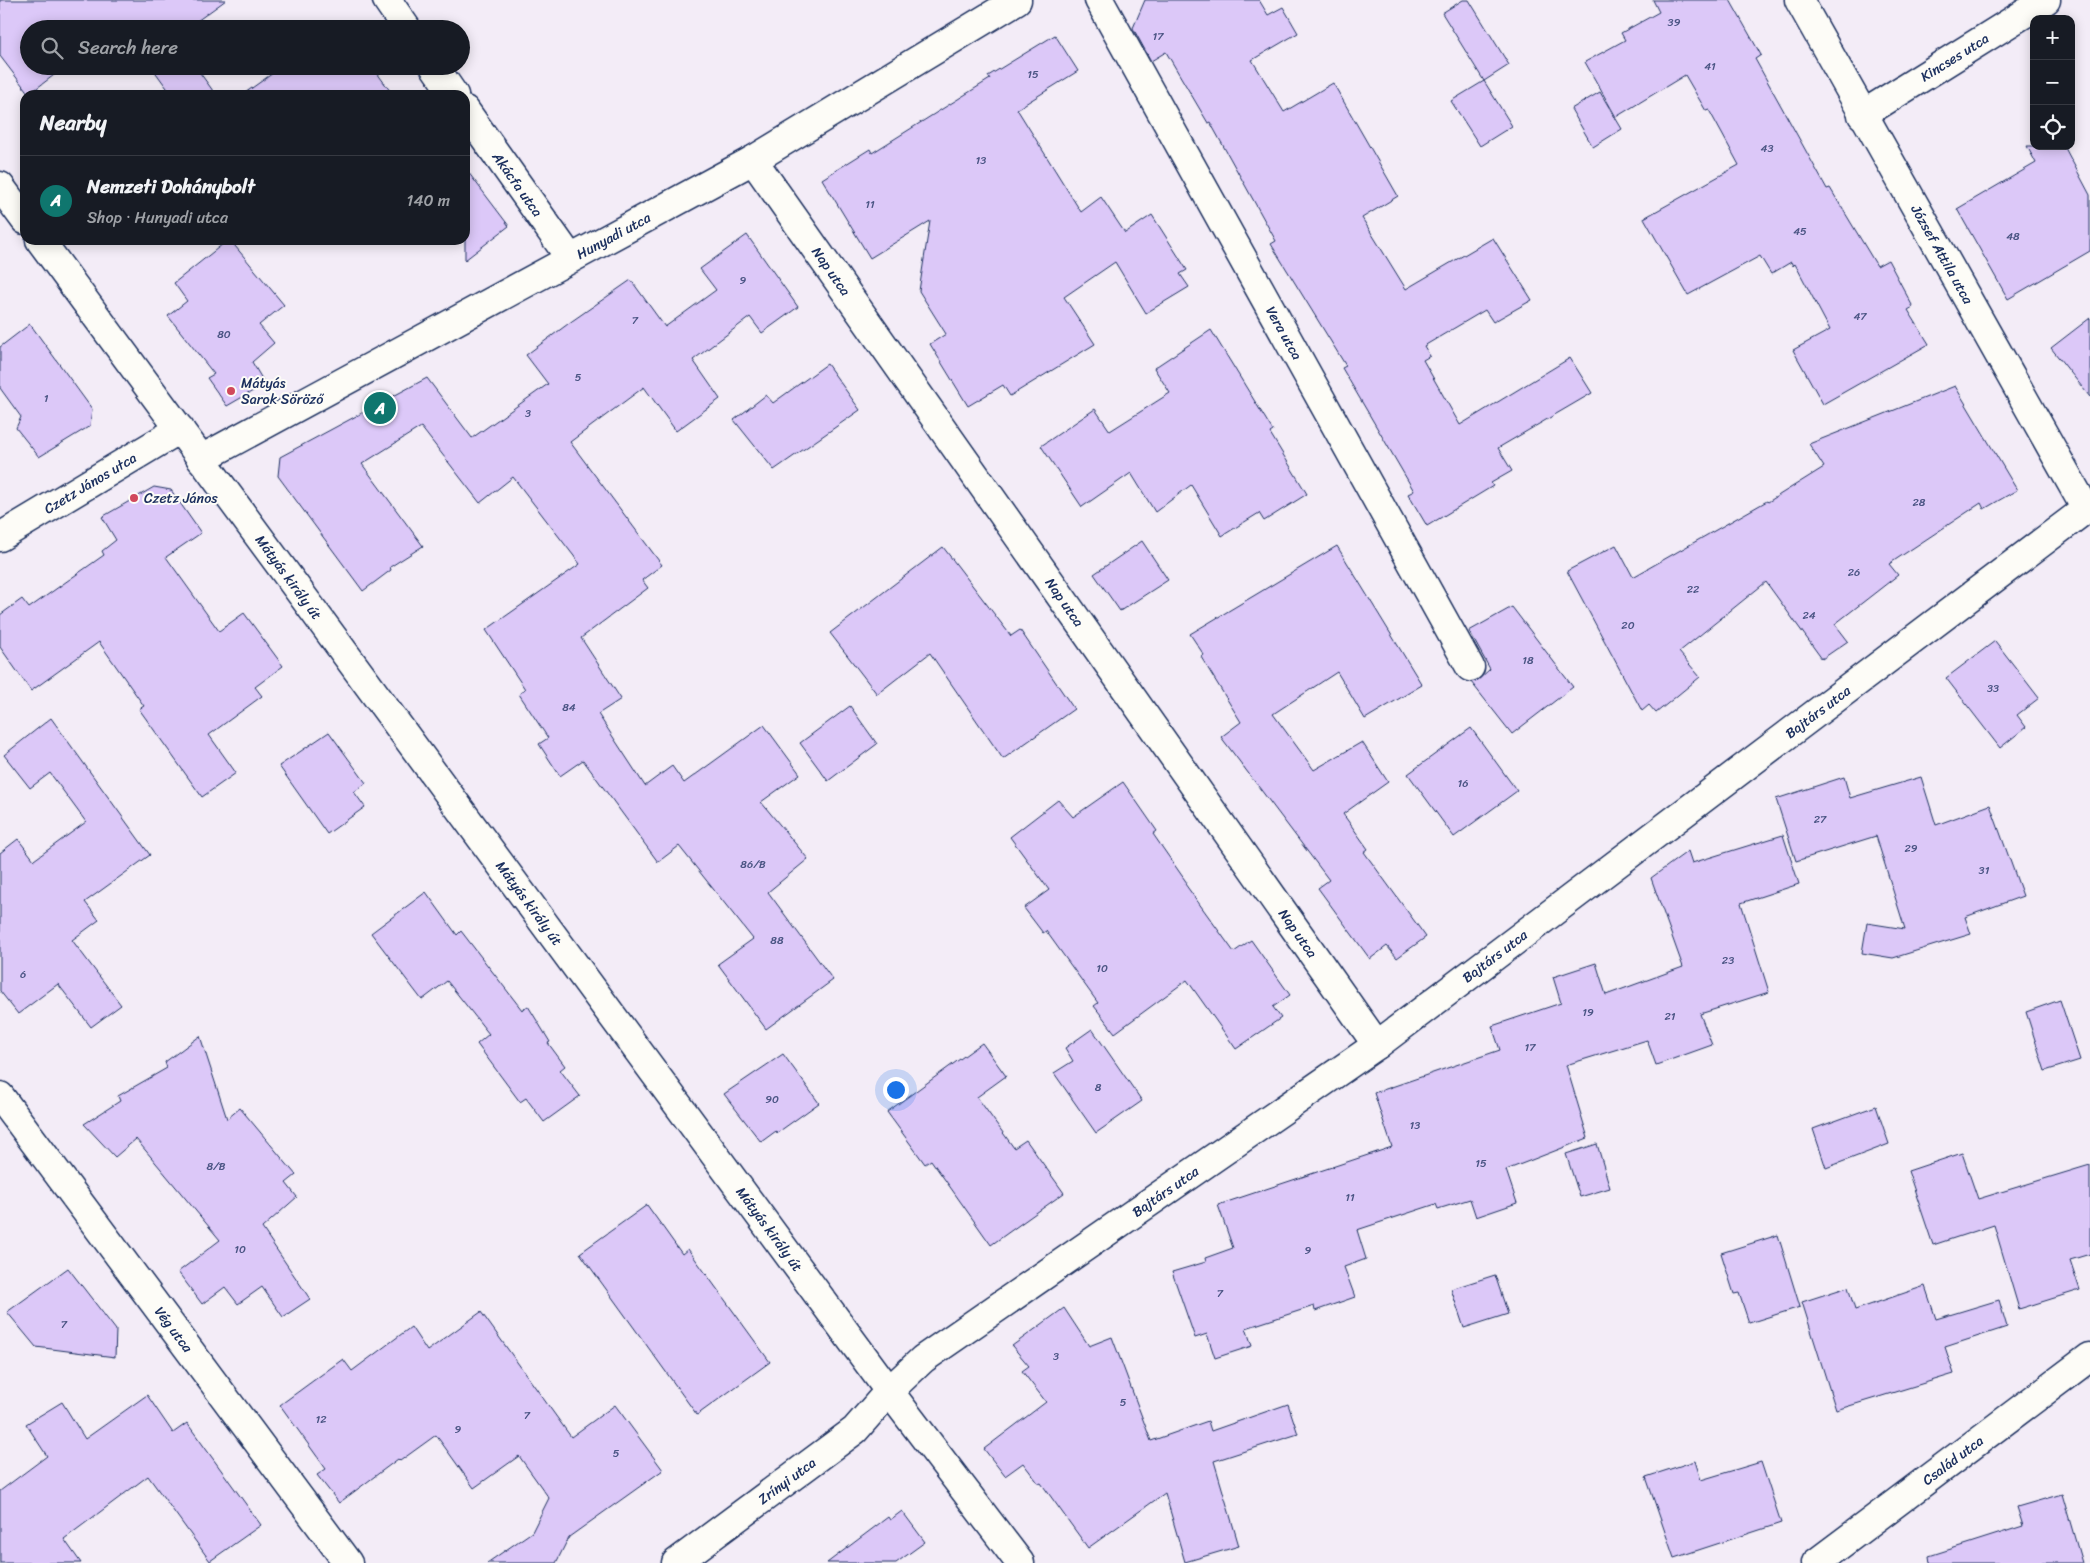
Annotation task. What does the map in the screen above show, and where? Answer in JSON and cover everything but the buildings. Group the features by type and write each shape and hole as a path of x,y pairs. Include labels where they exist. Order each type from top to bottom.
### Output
{"street":[{"path":"387,0 401,20"},
{"name":"Hunyadi utca","path":"201,459 753,160 1017,0"},
{"name":"Vera utca","path":"1099,0 1470,667"},
{"name":"József Attila utca","path":"1799,0 1862,115 2088,507"},
{"name":"Kincses utca","path":"1862,115 2046,0"},
{"path":"440,75 451,90"},
{"name":"Akácfa utca","path":"470,117 570,258"},
{"name":"Nap utca","path":"753,160 1377,1045"},
{"path":"0,186 20,213"},
{"name":"Mátyás király út","path":"44,245 889,1391 1020,1563"},
{"name":"Czetz János utca","path":"0,537 180,429"},
{"name":"Bajtárs utca","path":"889,1391 923,1359 1377,1045 2088,507"},
{"name":"Vég utca","path":"0,1096 348,1563"},
{"name":"Család utca","path":"1816,1563 2090,1357"},
{"name":"Zrínyi utca","path":"676,1563 855,1430 889,1391"}],"place":[{"name":"Mátyás Sarok Söröző","path":"231,391"},
{"name":"Nemzeti Dohánybolt","path":"380,408"},
{"name":"Czetz János","path":"134,498"}]}
